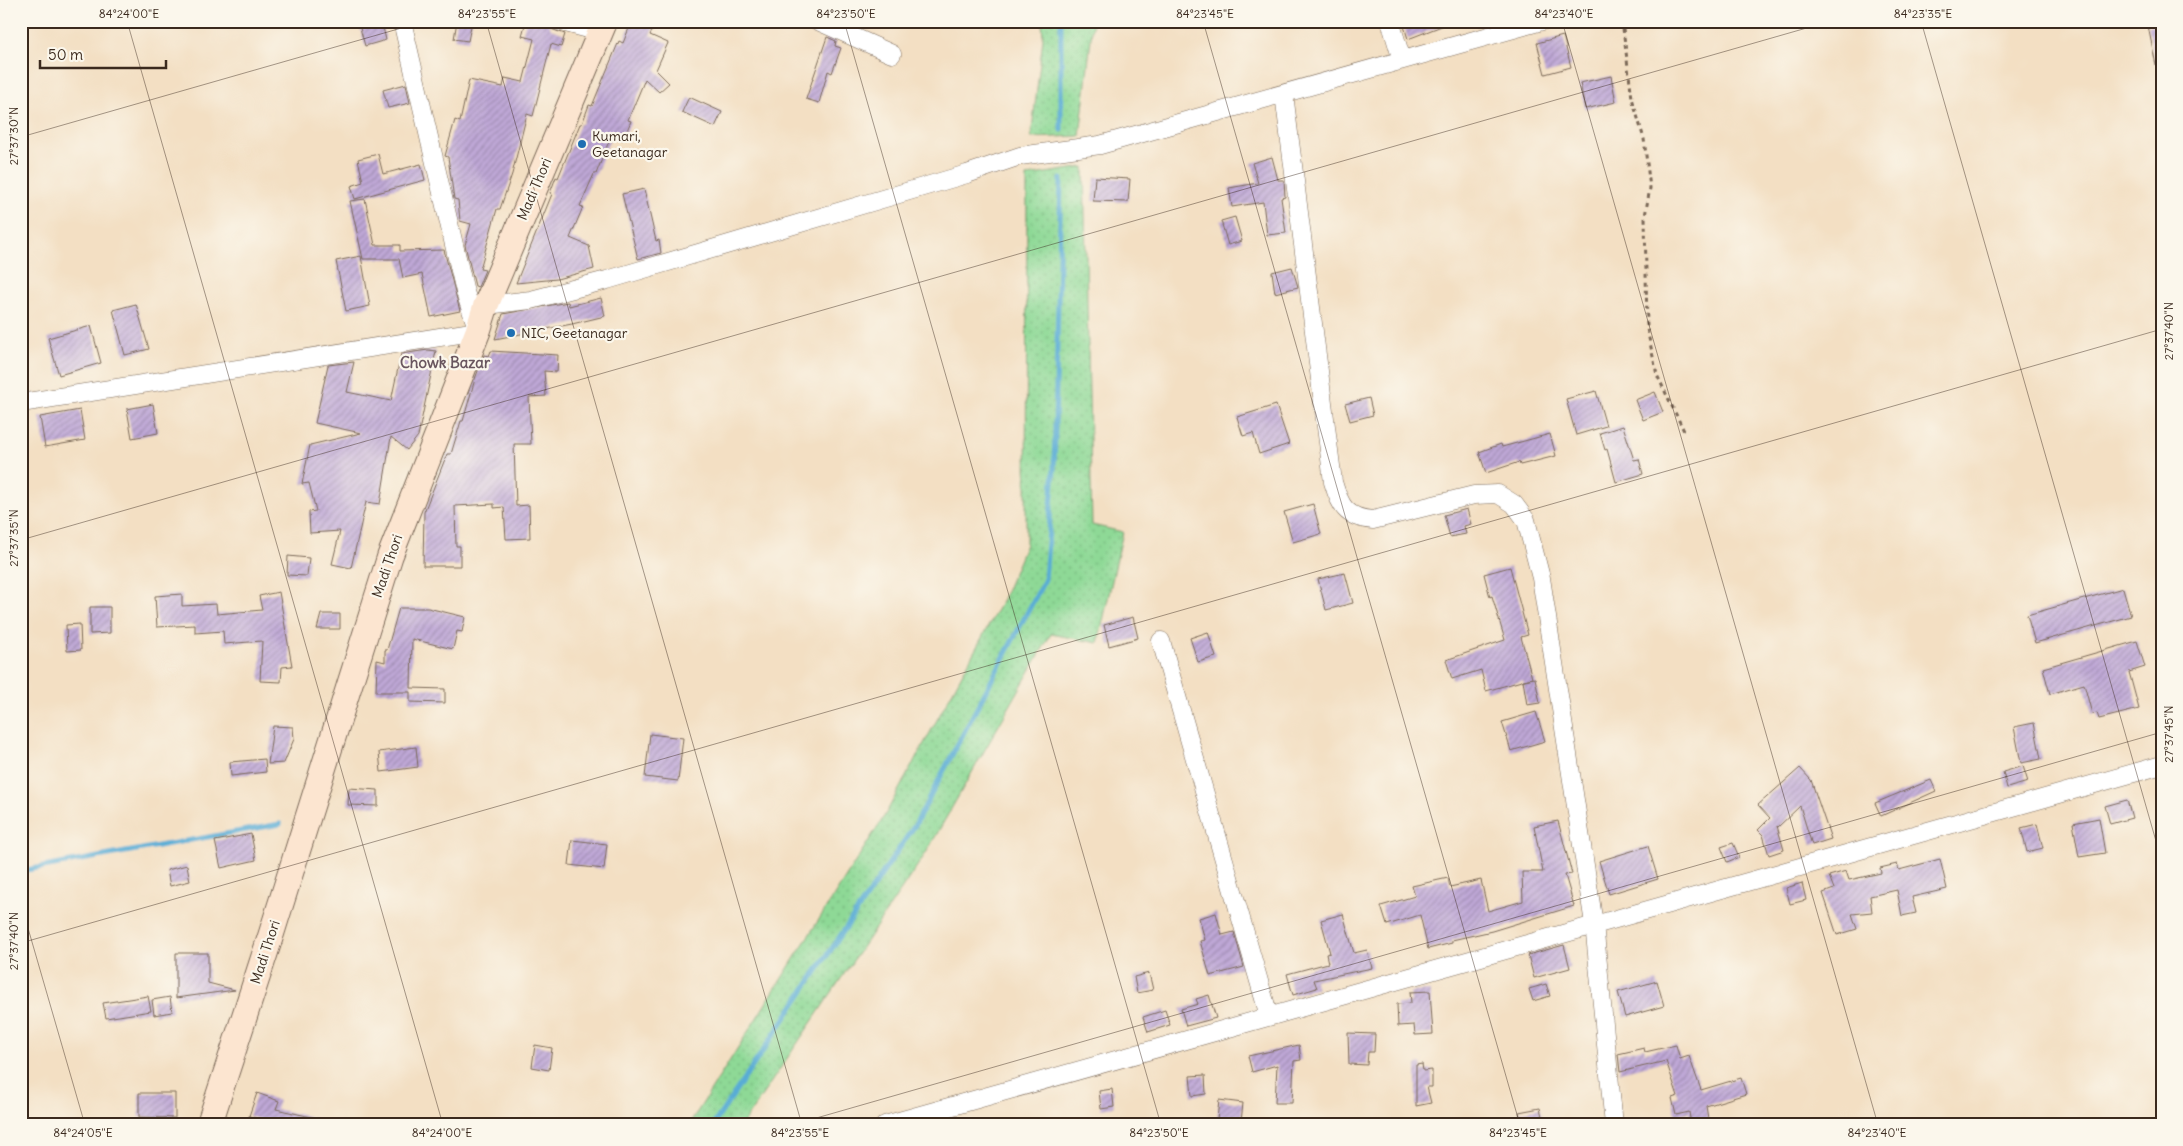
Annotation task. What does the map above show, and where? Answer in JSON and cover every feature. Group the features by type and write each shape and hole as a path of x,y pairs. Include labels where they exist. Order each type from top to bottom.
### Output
{"main road":[{"name":"Madi Thori","path":"209,1125 390,556 478,331 486,305 602,27"}],"street":[{"path":"21,403 478,331 465,292 402,21"},
{"path":"558,21 602,27"},
{"path":"818,21 892,54"},
{"path":"1390,21 1402,60"},
{"path":"486,305 531,300 607,280 1020,156 1100,145 1542,21"},
{"path":"1284,94 1333,482 1339,501 1348,512 1358,519 1373,520 1474,495 1498,494 1514,504 1526,520 1540,578 1594,924 1614,1125"},
{"path":"1162,641 1269,1016"},
{"path":"885,1125 946,1116 1269,1016 2162,765"}],"path":[{"path":"1622,21 1632,98 1644,139 1650,188 1645,216 1647,329 1657,375 1685,433"}],"green space":[{"path":"1042,21 1093,21 1080,136 1031,138 1043,38"},
{"path":"1084,167 1092,525 1123,532 1098,643 1051,634 926,853 742,1125 689,1125 885,815 1003,599 1026,544 1027,176"}],"building":[{"path":"457,21 472,21 468,41 454,39"},
{"path":"526,21 548,23 551,29 565,34 561,47 551,44 533,116 527,114 512,174 500,209 497,209 480,269 485,270 478,287 475,286 465,245 471,224 460,221 458,200 454,199 448,157 445,156 455,120 460,122 469,80 503,87 505,78 523,82 534,39 522,36"},
{"path":"632,21 657,21 650,35 668,43 656,70 669,83 659,92 645,79 628,120 631,121 623,140 611,136 596,174 594,174 580,206 583,207 570,238 589,246 594,269 557,279 516,283 552,194 550,193 556,177 558,178 589,105 592,106 619,41 623,43"},
{"path":"1418,21 1452,22 1408,39 1404,26"},
{"path":"382,23 386,40 365,46 360,28"},
{"path":"2162,24 2162,64 2156,65 2148,26"},
{"path":"1563,36 1571,67 1545,74 1537,43"},
{"path":"827,37 836,41 835,46 841,48 832,73 828,71 819,103 806,99"},
{"path":"1611,76 1616,102 1585,109 1580,83"},
{"path":"406,84 410,103 388,108 383,90"},
{"path":"689,97 722,112 715,127 682,112"},
{"path":"378,154 383,174 421,164 425,180 355,199 351,186 363,182 358,159"},
{"path":"1272,157 1278,180 1284,180 1285,197 1281,198 1286,233 1267,235 1263,202 1232,207 1229,188 1258,183 1252,163"},
{"path":"1095,177 1130,179 1128,202 1093,201"},
{"path":"644,189 656,241 659,240 661,253 638,259 622,194"},
{"path":"365,199 375,245 400,245 400,251 444,250 460,311 431,317 422,274 403,278 399,259 363,259 350,201"},
{"path":"1235,217 1242,241 1228,245 1221,221"},
{"path":"361,256 370,306 346,311 336,261"},
{"path":"1292,267 1298,287 1275,293 1272,272"},
{"path":"601,298 605,316 495,339 503,314 568,302 569,306"},
{"path":"136,304 149,349 125,355 113,310"},
{"path":"91,326 101,363 59,375 48,338"},
{"path":"428,350 436,351 418,436 407,450 391,437 380,504 366,502 351,568 332,564 340,531 310,533 309,512 316,511 309,483 302,484 310,445 361,433 315,423 328,365 354,362 347,392 391,401 401,354"},
{"path":"491,351 558,355 557,372 544,371 546,396 529,397 531,444 514,444 516,506 529,505 530,538 506,539 504,507 494,508 494,504 455,506 456,546 460,546 460,566 423,566 424,512 447,454 451,454 484,355 489,356"},
{"path":"1596,391 1606,426 1576,435 1566,399"},
{"path":"1655,392 1663,412 1643,420 1635,400"},
{"path":"1369,398 1373,415 1350,421 1345,404"},
{"path":"153,404 158,433 132,438 127,409"},
{"path":"1276,405 1289,444 1259,454 1253,433 1243,436 1237,417"},
{"path":"80,410 85,440 45,447 40,417"},
{"path":"1623,426 1634,460 1639,459 1643,474 1616,482 1607,449 1605,450 1600,433"},
{"path":"1550,434 1556,456 1520,465 1519,462 1486,473 1479,452 1501,444 1502,447"},
{"path":"1313,504 1321,534 1293,542 1284,512"},
{"path":"1467,509 1471,524 1464,526 1466,534 1450,537 1444,515"},
{"path":"288,556 309,558 307,576 287,575"},
{"path":"1510,567 1528,635 1521,637 1532,678 1486,691 1481,670 1452,679 1446,660 1505,640 1484,574"},
{"path":"1345,573 1353,603 1326,610 1318,579"},
{"path":"2123,588 2131,616 2035,643 2027,615"},
{"path":"279,592 292,666 282,667 281,682 260,681 262,641 224,644 223,631 195,633 195,625 157,627 155,596 182,594 182,606 216,604 217,614 262,610 259,596"},
{"path":"90,607 110,607 110,633 90,634"},
{"path":"399,608 428,608 465,617 462,632 457,631 453,649 412,639 411,688 445,689 445,703 410,702 410,692 376,692 377,660 385,662 385,650 387,650"},
{"path":"321,614 340,614 340,629 317,629"},
{"path":"1133,617 1138,638 1109,646 1104,625"},
{"path":"80,624 81,650 67,651 66,625"},
{"path":"1208,632 1216,657 1198,662 1190,638"},
{"path":"2137,641 2145,667 2129,672 2139,709 2099,719 2097,713 2092,714 2084,684 2050,694 2043,668"},
{"path":"1535,678 1540,703 1527,705 1523,680"},
{"path":"1536,712 1545,741 1511,751 1502,722"},
{"path":"2034,723 2041,759 2021,763 2014,727"},
{"path":"273,726 293,727 294,739 284,763 268,764"},
{"path":"650,734 683,738 678,781 645,777"},
{"path":"416,747 418,767 381,772 379,752"},
{"path":"265,759 266,772 231,776 230,762"},
{"path":"2023,766 2028,782 2007,788 2003,772"},
{"path":"1800,768 1811,780 1831,839 1812,845 1800,806 1777,826 1784,850 1769,855 1763,835 1758,830 1770,818 1758,805"},
{"path":"1931,780 1936,791 1881,816 1875,803"},
{"path":"349,788 378,790 378,806 348,805"},
{"path":"2127,800 2132,818 2110,824 2105,806"},
{"path":"2099,818 2105,853 2079,857 2073,823"},
{"path":"1558,821 1572,874 1565,875 1574,906 1492,931 1452,940 1452,943 1428,949 1420,915 1387,925 1381,906 1415,896 1412,886 1448,878 1450,887 1481,880 1488,911 1523,901 1522,872 1543,872 1534,826"},
{"path":"2037,824 2043,848 2027,852 2021,828"},
{"path":"251,834 256,860 221,868 215,841"},
{"path":"572,840 607,844 604,869 569,865"},
{"path":"1733,843 1739,857 1727,862 1721,847"},
{"path":"1648,846 1658,879 1609,894 1599,861"},
{"path":"1940,859 1947,889 1912,897 1916,913 1902,916 1897,890 1870,896 1872,912 1852,914 1857,929 1837,935 1823,893 1834,889 1829,876 1846,871 1849,880 1881,873 1880,868 1897,864 1899,870"},
{"path":"187,865 190,881 170,886 167,870"},
{"path":"1802,883 1806,900 1790,904 1786,888"},
{"path":"1216,913 1222,935 1234,932 1244,967 1210,976 1200,941 1205,940 1199,918"},
{"path":"1343,914 1354,953 1367,950 1372,968 1314,980 1317,988 1293,995 1287,974 1328,963 1326,954 1330,953 1321,920"},
{"path":"1564,945 1570,968 1534,978 1528,955"},
{"path":"176,953 208,953 208,983 235,990 176,998"},
{"path":"1149,973 1153,990 1137,993 1134,977"},
{"path":"1657,981 1664,1006 1625,1017 1618,992"},
{"path":"1546,984 1550,996 1533,1001 1529,989"},
{"path":"1430,991 1433,1034 1415,1035 1414,1025 1398,1026 1397,1004 1411,1003 1410,992"},
{"path":"1209,995 1216,1018 1186,1026 1181,1009 1198,1004 1196,999"},
{"path":"148,996 151,1011 106,1018 103,1003"},
{"path":"170,997 172,1012 154,1015 152,1000"},
{"path":"1165,1010 1170,1025 1148,1032 1143,1017"},
{"path":"1348,1033 1375,1034 1374,1052 1368,1052 1367,1065 1349,1064"},
{"path":"535,1045 552,1048 549,1070 532,1067"},
{"path":"1299,1045 1301,1060 1294,1061 1292,1103 1275,1103 1277,1065 1252,1072 1248,1056"},
{"path":"1676,1045 1680,1059 1689,1056 1701,1090 1741,1078 1746,1094 1706,1106 1709,1125 1691,1125 1689,1112 1676,1115 1672,1098 1678,1096 1666,1061 1620,1072 1618,1054 1644,1048 1645,1052"},
{"path":"1422,1064 1423,1071 1432,1070 1432,1087 1427,1087 1431,1103 1416,1106 1416,1065"},
{"path":"1205,1075 1206,1094 1192,1096 1190,1076"},
{"path":"1112,1089 1114,1107 1101,1109 1099,1091"},
{"path":"139,1093 175,1093 175,1118 139,1117"},
{"path":"257,1093 279,1101 276,1109 320,1119 320,1125 277,1125 249,1116"},
{"path":"1219,1100 1243,1103 1241,1122 1217,1120"},
{"path":"1540,1108 1544,1125 1522,1125 1519,1112"}],"waterway":[{"path":"1061,21 1061,130"},
{"path":"713,1125 915,825 1045,579 1054,469 1061,179"},
{"path":"21,871 280,824"}],"place":[{"name":"Kumari, Geetanagar","path":"582,144"},
{"name":"NIC, Geetanagar","path":"511,333"}],"district":[{"name":"Chowk Bazar","path":"445,363"}]}
